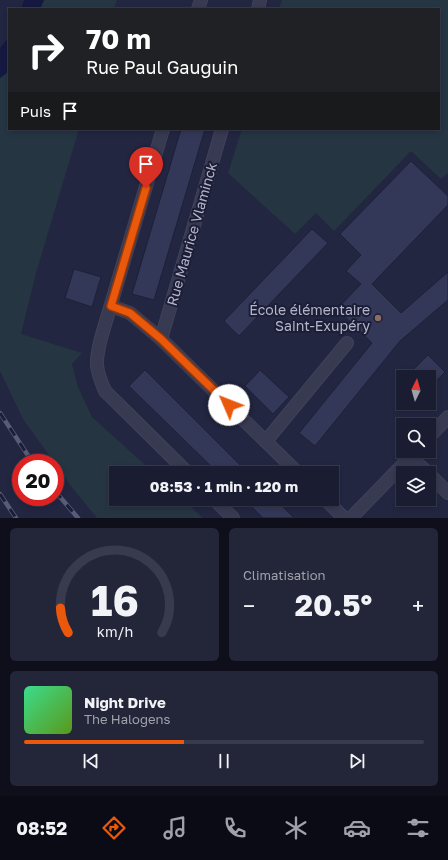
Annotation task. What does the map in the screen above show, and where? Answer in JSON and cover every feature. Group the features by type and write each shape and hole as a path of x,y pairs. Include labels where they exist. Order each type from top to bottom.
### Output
{"street":[{"path":"163,130 97,356 98,373 105,391 181,466"},
{"name":"Rue Maurice Vlaminck","path":"161,339 222,130"},
{"path":"111,306 130,313 161,339 291,466"},
{"path":"266,441 347,343"},
{"path":"436,430 448,418"},
{"path":"351,518 409,458"},
{"path":"436,482 448,493"},
{"path":"221,506 233,518"},
{"path":"332,506 344,518"}],"shaded area":[{"path":"24,0 44,0 40,8 21,8"},
{"path":"44,0 117,0 114,8 40,8"},
{"path":"282,0 448,0 448,173 441,179 411,151 334,231 316,213 295,234 228,173 242,130 440,130 440,8 279,8"},
{"path":"8,38 8,72 0,78 0,48"},
{"path":"8,72 8,130 79,130 36,273 21,334 82,353 72,364 78,387 92,417 146,466 109,466 109,506 190,506 203,518 97,518 64,476 64,454 48,454 23,419 0,371 0,78"}],"building":[{"path":"181,130 205,130 154,300 132,294"},
{"path":"411,161 448,196 448,205 372,284 401,313 448,272 448,300 400,341 315,446 299,433 372,343 337,309 361,284 346,271 361,255 340,234"},
{"path":"312,229 328,243 239,336 224,321"},
{"path":"74,269 101,277 92,307 65,298"},
{"path":"428,355 445,372 436,381 436,370 413,370"},
{"path":"145,370 241,466 211,466 129,386"},
{"path":"260,370 289,397 273,414 245,386"},
{"path":"251,506 282,506 294,518 263,518"}],"railway":[{"path":"0,413 27,454"},
{"path":"0,494 16,518"},
{"path":"64,502 78,518"}],"place":[{"name":"École élémentaire Saint-Exupéry","path":"378,318"}],"route":[{"path":"146,188 111,306 130,313 161,339 229,405"}]}
